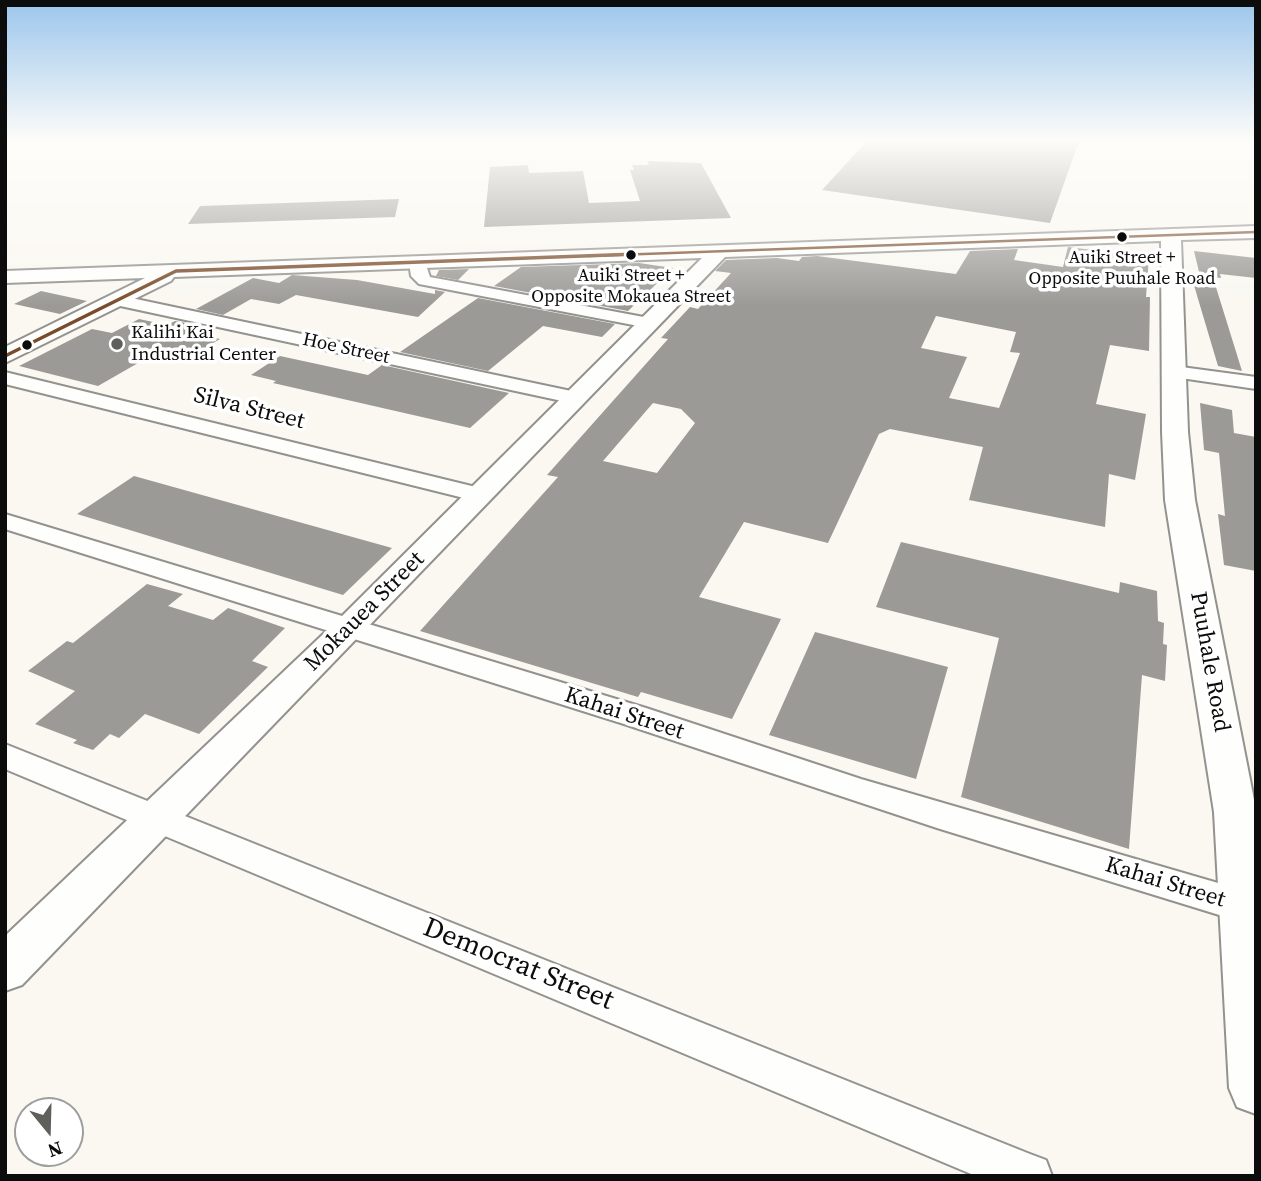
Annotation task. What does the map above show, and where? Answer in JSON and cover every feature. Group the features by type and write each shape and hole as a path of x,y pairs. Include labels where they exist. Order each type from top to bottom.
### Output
{"street":[{"path":"5,277 1256,232"},
{"name":"Puuhale Road","path":"1171,235 1180,499 1235,811 1256,1088"},
{"name":"Mokauea Street","path":"5,969 156,816 349,629 720,251"},
{"path":"417,262 419,276 425,281 649,323"},
{"path":"5,355 176,271"},
{"name":"Hoe Street","path":"117,300 576,398"},
{"path":"1174,372 1256,383"},
{"name":"Silva Street","path":"5,378 480,495"},
{"name":"Kahai Street","path":"5,521 635,716 900,803 1242,906"},
{"name":"Democrat Street","path":"5,756 1030,1176"}],"building":[{"path":"487,196 588,196 589,203 640,201 638,196 719,196 731,218 484,227"},
{"path":"864,196 1060,196 1050,223"},
{"path":"399,199 395,217 188,224 200,206"},
{"path":"1068,247 1149,257 1146,297 1150,297 1149,351 1110,345 1096,404 1146,414 1135,480 1109,474 1105,527 969,500 983,447 890,429 879,434 828,543 744,522 699,597 781,619 732,719 641,692 638,697 420,631 558,477 547,475 668,339 661,338 690,307 698,309 731,273 715,271 726,260 777,258 799,261 802,257 817,256 956,274 970,251 1018,249 1014,260 1063,267","holes":["936,316 1016,332 1010,352 1020,353 999,408 949,398 967,357 921,348","653,403 681,409 695,423 657,473 603,461"]},
{"path":"1194,251 1256,258 1256,278 1220,274 1221,278 1200,276"},
{"path":"639,263 673,268 628,311 494,286 521,267"},
{"path":"469,269 458,280 436,276 439,270"},
{"path":"292,275 357,280 435,294 435,290 445,292 418,317 296,295 279,304 251,299 223,315 196,309 253,278 279,283"},
{"path":"1193,282 1215,284 1242,371 1218,366"},
{"path":"41,291 87,301 60,314 14,304"},
{"path":"478,298 615,324 602,337 543,326 488,371 400,352"},
{"name":"Kalihi Kai Industrial Center","path":"139,319 167,325 175,321 203,326 192,333 220,339 181,362 152,355 98,386 19,366 92,329 112,333"},
{"path":"280,356 368,375 382,365 509,393 470,428 273,383 276,381 251,375"},
{"path":"1200,403 1232,410 1234,433 1256,437 1256,571 1224,565 1218,514 1225,516 1219,453 1204,450"},
{"path":"134,476 392,548 343,595 77,514"},
{"path":"901,542 1119,593 1120,582 1157,591 1158,621 1164,623 1163,644 1167,645 1165,681 1142,675 1129,849 961,797 999,638 876,607"},
{"path":"147,584 183,594 168,606 213,620 228,608 285,628 252,661 268,667 199,734 145,714 119,738 110,734 93,750 73,743 77,740 35,724 75,691 28,671 67,641 73,643"},
{"path":"815,632 948,667 916,779 769,735"}],"transit line":[{"path":"5,356 176,271 1256,232"}],"place":[{"name":"Auiki Street + Opposite Puuhale Road","path":"1122,237"},
{"name":"Auiki Street + Opposite Mokauea Street","path":"631,255"},
{"name":"Kalihi Kai Industrial Center","path":"117,344"}]}
